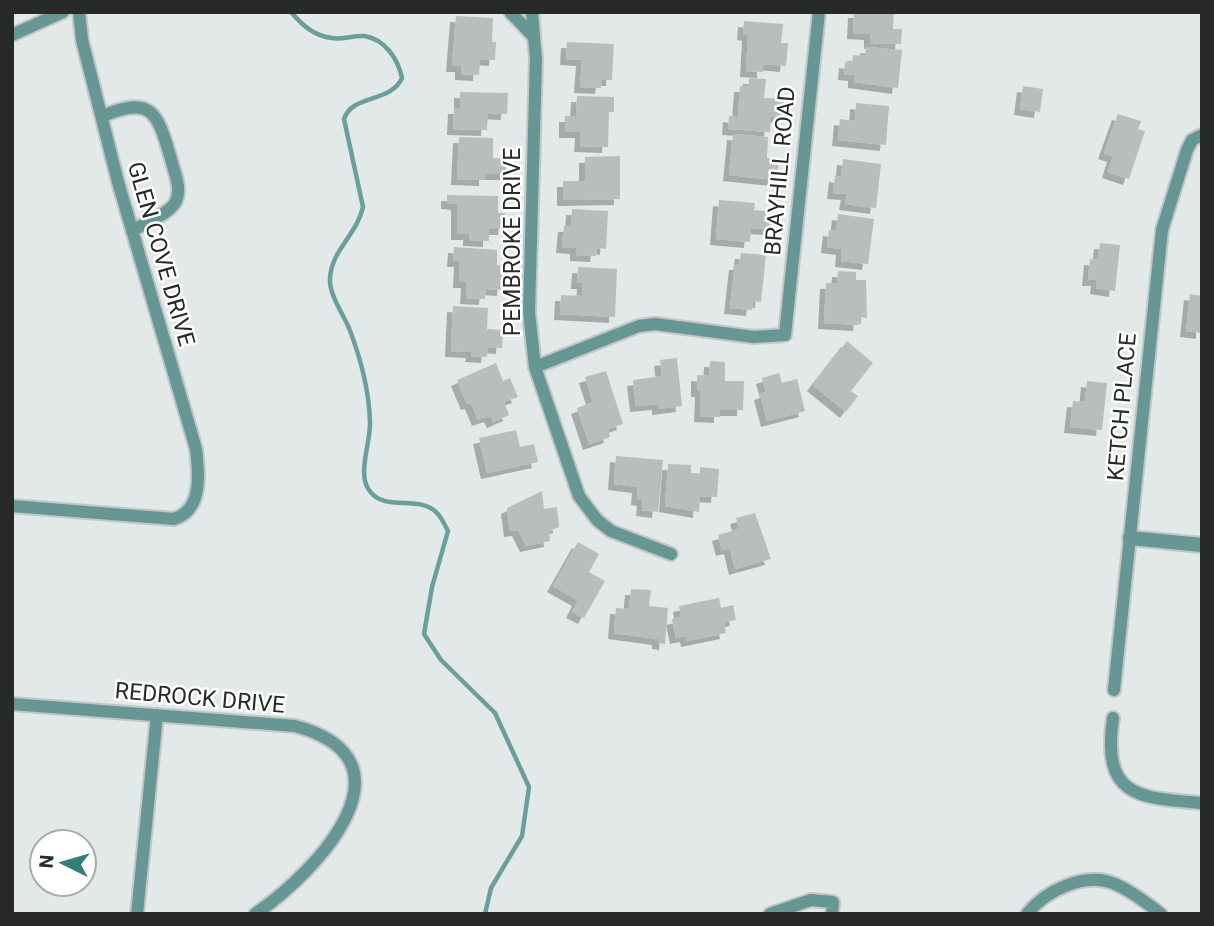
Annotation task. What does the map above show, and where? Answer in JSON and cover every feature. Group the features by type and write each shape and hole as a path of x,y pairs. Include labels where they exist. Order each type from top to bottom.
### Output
{"street":[{"path":"12,35 63,12"},
{"name":"GLEN COVE DRIVE","path":"12,506 174,519 182,516 191,506 197,490 199,472 196,449 132,231 82,40 79,12"},
{"path":"510,12 534,37"},
{"name":"PEMBROKE DRIVE","path":"532,12 536,59 528,312 535,367 579,496 597,520 611,531 671,554"},
{"name":"BRAYHILL ROAD","path":"535,367 639,326 655,324 754,337 785,335 819,12"},
{"path":"103,116 125,106 138,106 153,112 162,124 179,187 178,199 172,208 132,231"},
{"name":"KETCH PLACE","path":"1114,691 1162,230 1187,150 1200,135"},
{"path":"1130,538 1202,545"},
{"name":"REDROCK DRIVE","path":"12,704 295,726 321,733 340,746 351,760 354,782 352,810 327,849 276,900 255,914"},
{"path":"137,914 157,715"},
{"path":"1113,718 1109,745 1112,766 1119,780 1137,794 1202,803"},
{"path":"1027,914 1059,888 1087,880 1113,883 1161,914"},
{"path":"770,914 811,900 833,908"}],"building":[{"path":"854,12 894,12 893,29 902,29 901,44 870,43 870,34 853,33"},
{"path":"456,16 493,18 492,42 496,42 495,60 480,59 479,75 461,74 461,66 452,66"},
{"path":"744,21 783,24 781,43 788,43 786,66 763,64 763,72 746,71 748,35 743,34"},
{"path":"567,42 614,44 612,80 602,80 601,88 580,87 582,60 566,59"},
{"path":"866,47 902,50 898,88 854,82 854,75 844,74 845,62 852,63 853,55 865,56"},
{"path":"749,78 766,79 764,98 784,99 783,117 771,116 770,132 728,129 729,116 738,117 740,86 749,86"},
{"path":"1023,86 1043,89 1040,112 1020,109"},
{"path":"460,92 508,93 507,114 488,113 487,130 453,129 454,108 460,108"},
{"path":"577,96 614,97 614,112 609,112 608,147 580,146 581,132 565,132 565,116 576,116"},
{"path":"856,103 889,106 886,145 838,140 840,119 855,121"},
{"path":"1118,114 1141,121 1138,129 1145,131 1129,179 1108,172 1113,156 1104,153"},
{"path":"733,134 768,137 767,158 779,159 777,180 729,175"},
{"path":"459,137 493,138 493,158 506,159 506,174 485,174 485,180 457,179"},
{"path":"620,156 620,199 563,200 563,181 585,181 585,157"},
{"path":"843,159 881,164 876,208 845,204 847,194 833,193 835,176 841,177"},
{"path":"447,195 498,196 498,213 505,213 504,229 489,229 489,241 469,240 469,234 457,234 457,204 447,203"},
{"path":"719,200 755,203 754,210 774,212 772,229 751,228 750,242 716,239"},
{"path":"572,209 608,211 606,249 597,248 596,256 576,255 576,248 562,247 564,226 571,226"},
{"path":"838,214 874,219 868,264 841,261 842,249 827,247 829,230 836,231"},
{"path":"1100,243 1120,245 1115,291 1096,288 1097,280 1088,280 1090,259 1098,260"},
{"path":"454,247 497,250 497,265 504,266 503,290 486,289 485,299 466,298 467,282 459,282 460,261 453,261"},
{"path":"741,253 766,255 761,302 753,301 752,310 730,308 735,264 739,264"},
{"path":"578,267 617,269 615,317 560,314 561,295 582,296 583,283 577,283"},
{"path":"838,271 856,272 856,280 866,280 867,318 860,317 859,325 824,323 826,283 837,283"},
{"path":"1190,294 1202,296 1202,333 1186,331"},
{"path":"453,306 488,308 487,329 503,330 502,348 488,347 487,357 471,356 472,352 451,351"},
{"path":"847,341 873,363 851,391 858,396 846,412 813,385"},
{"path":"677,358 682,406 658,409 658,404 636,406 633,380 662,376 660,360"},
{"path":"710,361 725,362 725,381 744,381 743,410 720,410 720,417 700,416 701,391 697,391 697,375 709,376"},
{"path":"496,363 503,381 510,378 518,397 504,402 509,415 493,422 490,416 478,420 471,403 467,404 457,380"},
{"path":"606,371 623,424 608,429 610,437 589,444 577,408 593,402 585,377"},
{"path":"779,373 782,383 797,379 805,411 767,421 760,394 766,392 762,378"},
{"path":"1087,381 1107,383 1102,430 1070,427 1073,401 1085,402"},
{"path":"516,430 520,447 534,444 538,462 487,473 479,438"},
{"path":"616,456 663,460 658,512 642,510 643,500 637,499 638,487 614,484"},
{"path":"668,464 691,465 691,473 700,474 700,467 719,469 717,497 700,496 699,512 665,506"},
{"path":"542,491 544,509 557,507 559,527 549,531 550,541 526,546 518,530 510,531 507,508"},
{"path":"755,513 771,559 735,569 730,548 722,550 718,535 739,529 736,518"},
{"path":"578,542 599,554 589,572 605,581 584,618 572,612 578,600 553,586"},
{"path":"631,589 651,590 649,606 668,608 665,644 658,643 658,639 614,633 616,608 629,609"},
{"path":"719,598 721,608 733,605 736,620 724,622 726,633 687,641 686,636 676,638 672,619 681,617 679,606"}],"waterway":[{"path":"291,12 304,25 320,35 336,38 364,36 378,41 394,57 402,78 397,86 389,91 355,106 348,111 344,119 363,207 335,259 330,285 349,328 366,386 370,430 364,475 369,490 384,501 430,508 439,515 448,531 432,587 424,634 441,660 495,713 529,787 522,836 491,888 485,914"}]}
